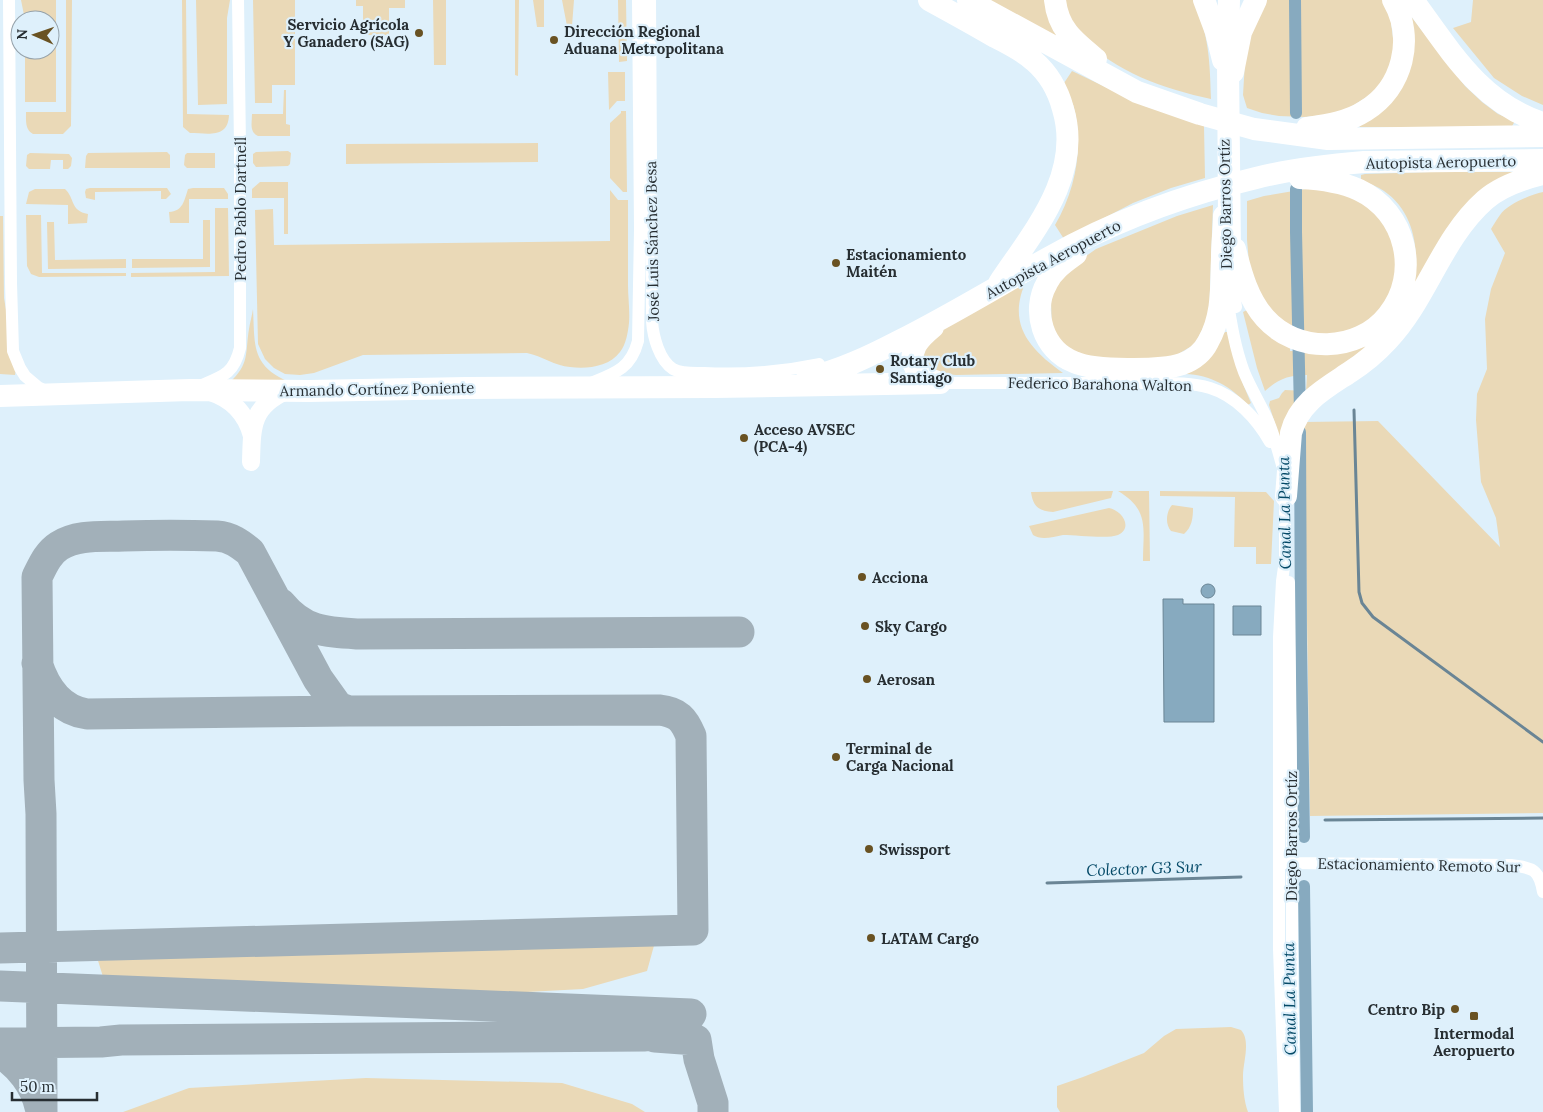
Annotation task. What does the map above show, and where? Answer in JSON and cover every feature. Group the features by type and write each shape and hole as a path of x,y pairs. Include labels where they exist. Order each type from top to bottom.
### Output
{"highway":[{"path":"929,0 1034,60 1053,83 1064,112 1068,147 1066,161 1057,189 1040,222 996,288"},
{"name":"Autopista Aeropuerto","path":"968,0 1138,92 1200,114 1264,130 1328,139 1543,136"},
{"path":"1055,0 1061,24 1072,39 1138,92"},
{"path":"1204,0 1228,66"},
{"path":"1228,66 1256,0"},
{"path":"1264,130 1326,126 1365,112 1381,99 1398,73 1404,52 1405,41 1402,20 1393,0"},
{"path":"1414,0 1460,63 1488,93 1517,113 1543,123"},
{"name":"Autopista Aeropuerto","path":"754,386 818,376 868,356 939,321 1066,248 1128,219 1204,192 1250,179 1312,168 1364,162 1543,160"},
{"path":"1286,496 1291,433 1296,418 1306,404 1318,393 1365,361 1390,339 1416,301 1441,257 1486,198 1501,188 1525,178 1543,174"},
{"path":"1235,249 1244,279 1254,302 1265,318 1276,328 1299,340 1332,344 1344,342 1364,334 1382,322 1394,306 1402,288 1406,266 1404,243 1400,231 1387,212 1375,200 1348,185 1323,180 1292,178 1250,179"},
{"path":"1128,219 1058,268 1047,281 1043,292 1040,313 1044,333 1055,350 1072,362 1102,368 1174,366 1184,363 1201,352 1208,342 1218,317 1224,216"},
{"path":"939,321 916,346 913,359 916,370 920,374 940,383"},
{"path":"754,386 940,383"},
{"name":"Armando Cortínez Poniente","path":"0,396 199,390 286,391 754,386"}],"street":[{"path":"9,0 13,351 20,368 31,382 46,391 62,395"},
{"name":"Pedro Pablo Dartnell","path":"199,390 225,375 235,363 240,348 238,0"},
{"name":"José Luis Sánchez Besa","path":"580,387 601,379 625,366 633,355 638,340 640,229 638,0"},
{"name":"José Luis Sánchez Besa","path":"650,0 652,321 662,356 669,366 681,372 718,374 766,372 868,356"},
{"name":"Diego Barros Ortíz","path":"1224,0 1235,249 1233,287 1246,360 1259,402"},
{"name":"Diego Barros Ortíz","path":"1234,0 1228,66 1224,216 1227,296 1232,334 1245,374 1276,443 1286,496 1285,560 1279,637 1280,960 1286,1112"},
{"name":"Federico Barahona Walton","path":"940,383 1175,383 1209,387 1232,399 1251,416 1263,431 1282,467"},
{"path":"199,390 223,396 235,404 249,425 252,436"},
{"path":"252,462 252,436 255,420 263,407 273,397 286,391"},
{"name":"Diego Barros Ortíz","path":"1285,560 1289,583 1294,1112"},
{"name":"Estacionamiento Remoto Sur","path":"1279,860 1286,863 1511,865 1534,870 1541,879 1543,892"}],"shaded area":[{"path":"21,0 56,0 56,10 23,10"},
{"path":"66,0 72,0 71,126 63,134 33,134 27,128 26,112 66,112"},
{"path":"182,0 186,0 187,114 229,115 225,128 216,133 190,133 183,127"},
{"path":"196,0 230,0 227,18 227,104 198,105"},
{"path":"253,0 295,0 295,85 272,85 272,103 255,103"},
{"path":"356,0 405,0 405,8 389,8 389,35 363,35 363,6 356,6"},
{"path":"433,0 446,0 446,65 434,65"},
{"path":"515,0 519,0 518,76 515,75"},
{"path":"533,0 544,0 544,27 537,27"},
{"path":"562,0 574,0 572,26 567,26"},
{"path":"618,0 626,0 627,61 619,62"},
{"path":"986,0 1047,0 1064,41"},
{"path":"1064,0 1193,0 1205,36 1209,60 1211,99 1158,84 1109,60 1071,26"},
{"path":"1260,0 1385,0 1389,7 1396,61 1376,91 1343,112 1304,117 1279,116 1247,108 1243,95 1246,45"},
{"path":"1473,0 1543,0 1543,105 1522,96 1494,78 1453,28 1471,22"},
{"path":"1403,6 1465,86 1498,114 1515,121 1511,128 1359,127 1380,110"},
{"path":"25,60 56,60 56,102 25,102"},
{"path":"1072,71 1145,106 1204,126 1205,178 1171,188 1133,203 1064,239 1055,225 1068,198 1076,170 1077,126 1073,105 1064,83"},
{"path":"608,72 625,72 625,101 617,101 609,110"},
{"path":"284,90 286,90 286,124 290,125 290,136 258,136 252,129 252,114 283,114"},
{"path":"621,111 626,111 627,192 623,192 610,178 610,123"},
{"path":"538,143 538,162 346,164 346,144"},
{"path":"288,151 291,153 288,166 256,167 253,163 253,154 256,152"},
{"path":"167,152 170,155 170,168 85,168 88,153"},
{"path":"30,153 69,154 72,158 71,166 68,169 63,169 63,160 51,160 50,169 29,169 26,166 27,155"},
{"path":"187,153 215,153 215,168 187,168 184,165"},
{"path":"1431,172 1513,172 1414,287 1416,273 1415,245 1407,219 1391,197 1377,187 1361,180 1361,175"},
{"path":"260,182 288,182 288,234 284,234 284,198 252,198 252,189"},
{"path":"167,188 171,194 166,199 161,199 161,191 95,192 95,200 86,198 86,189"},
{"path":"224,188 228,194 228,199 189,199 189,223 170,223 169,212 180,207 188,189"},
{"path":"1311,188 1342,193 1366,204 1390,230 1398,268 1384,313 1342,339 1291,332 1263,303 1249,263 1247,201 1264,196"},
{"path":"35,189 65,189 75,207 88,214 87,223 68,224 68,205 26,204 29,192"},
{"path":"610,190 618,200 628,200 629,327 622,349 615,357 604,364 577,368 554,363 527,353 363,355 314,373 300,375 285,374 274,368 265,359 258,344 255,210 273,209 274,245 610,241"},
{"path":"1543,192 1543,813 1310,816 1304,422 1378,421 1500,547 1496,518 1481,482 1476,420 1477,394 1487,369 1485,319 1491,289 1505,253 1491,229 1508,207"},
{"path":"1213,205 1209,316 1195,344 1175,356 1156,360 1077,359 1052,335 1051,299 1058,280 1075,264 1096,249 1177,216"},
{"path":"215,208 228,208 229,276 131,277 131,273 215,272"},
{"path":"26,215 41,215 42,273 126,273 126,276 39,277 31,274 27,266"},
{"path":"0,216 3,216 4,298 16,369 15,375 0,374"},
{"path":"203,220 210,220 210,267 132,268 132,259 203,259"},
{"path":"47,222 54,222 55,260 126,259 126,268 48,269"},
{"path":"1027,279 1021,295 1019,309 1024,333 1040,354 1063,373 956,375 946,374 929,367 923,358 928,341 941,329"},
{"path":"253,309 255,344 261,361 277,376 289,382 229,383 244,364"},
{"path":"1247,310 1290,345 1290,351 1304,351 1381,336 1307,395 1297,395 1296,408 1282,445 1269,405 1270,401 1279,398 1285,390 1306,391 1307,375 1284,378 1265,391 1257,368 1243,312"},
{"path":"1227,332 1251,403 1248,405 1234,392 1212,379 1185,374"},
{"path":"1113,491 1111,498 1053,512 1037,507 1031,492"},
{"path":"1118,491 1149,491 1150,561 1143,561 1144,530 1140,513 1128,498"},
{"path":"1160,491 1266,492 1274,501 1271,564 1256,564 1256,547 1234,547 1235,497 1160,496"},
{"path":"1172,505 1193,508 1192,522 1184,534 1171,531 1169,528 1167,518 1168,511"},
{"path":"1109,508 1118,512 1124,519 1125,528 1118,535 1100,537 1063,535 1041,538 1033,535 1029,526"},
{"path":"655,942 647,971 583,989 371,1000 165,996 104,980 95,951"},
{"path":"1231,1027 1241,1030 1246,1040 1243,1081 1248,1112 1060,1112 1057,1107 1057,1086 1144,1053 1164,1036 1176,1029"},
{"path":"366,1078 562,1083 632,1104 645,1112 123,1112 189,1088"}],"water":[{"path":"1208,584 1213,586 1215,591 1213,596 1208,598 1203,596 1201,591 1203,586"},
{"path":"1163,599 1183,599 1183,604 1214,604 1214,722 1164,722"},
{"path":"1233,606 1261,606 1261,635 1233,635"}],"waterway":[{"name":"Canal La Punta","path":"1295,0 1296,113"},
{"name":"Canal La Punta","path":"1296,189 1300,412"},
{"path":"1354,410 1359,592 1362,603 1373,617 1543,742"},
{"name":"Canal La Punta","path":"1300,432 1304,837"},
{"path":"1325,820 1543,818"},
{"name":"Colector G3 Sur","path":"1047,883 1241,877"},
{"name":"Canal La Punta","path":"1304,886 1307,1112"}],"taxiway":[{"path":"42,1112 41,814 37,577 49,556 55,549 66,542 90,537 217,536 235,541 250,552 318,679 338,707 349,711"},
{"path":"281,604 289,613 306,625 325,631 358,634 739,632"},
{"path":"0,948 693,930 691,736 686,725 676,715 659,710 87,714 77,712 61,703 44,681 37,663"},
{"path":"0,986 691,1014 677,1029 666,1033 645,1036 121,1040 101,1042 0,1043"},
{"path":"655,1037 696,1040 699,1059 713,1103 713,1112"},
{"path":"0,1053 14,1063 26,1076 40,1107"}],"place":[{"name":"Servicio Agrícola Y Ganadero (SAG)","path":"419,33"},
{"name":"Dirección Regional Aduana Metropolitana","path":"554,40"},
{"name":"Estacionamiento Maitén","path":"836,263"},
{"name":"Rotary Club Santiago","path":"880,369"},
{"name":"Acceso AVSEC (PCA-4)","path":"744,438"},
{"name":"Acciona","path":"862,577"},
{"name":"Sky Cargo","path":"865,626"},
{"name":"Aerosan","path":"867,679"},
{"name":"Terminal de Carga Nacional","path":"836,757"},
{"name":"Swissport","path":"869,849"},
{"name":"LATAM Cargo","path":"871,938"},
{"name":"Centro Bip","path":"1455,1009"},
{"name":"Intermodal Aeropuerto","path":"1474,1016"}]}
